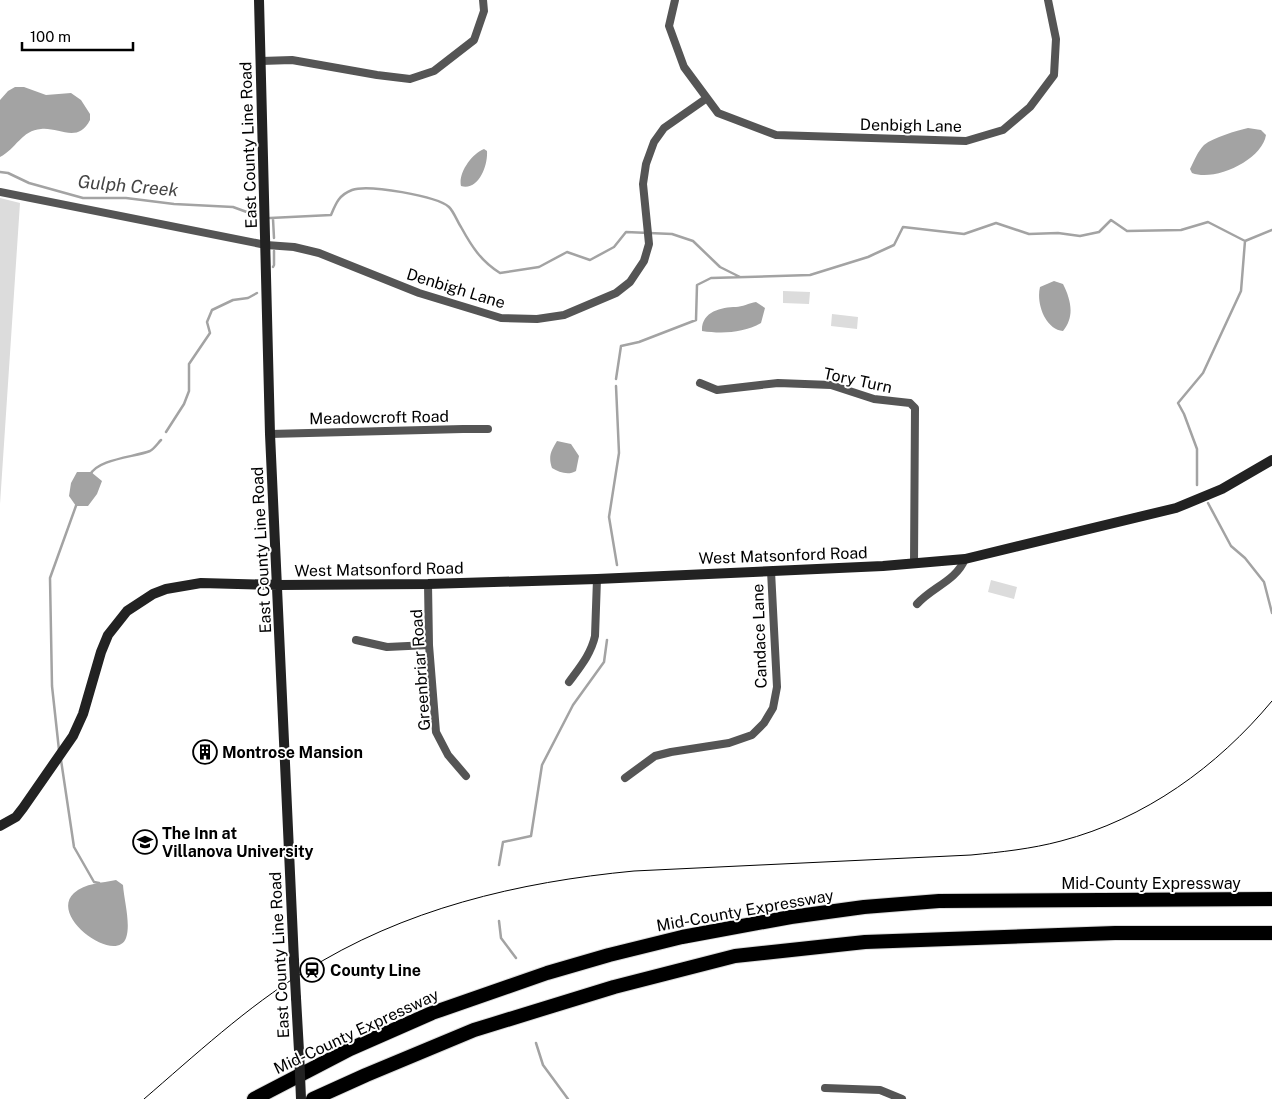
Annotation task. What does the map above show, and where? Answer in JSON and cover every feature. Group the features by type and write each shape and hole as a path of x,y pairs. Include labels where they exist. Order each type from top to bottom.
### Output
{"highway":[{"name":"Mid-County Expressway","path":"254,1099 350,1049 432,1013 547,973 682,936 791,917 864,907 939,902 1272,899"},
{"path":"313,1099 366,1074 474,1030 614,987 735,956 865,942 1115,933 1272,933"}],"main road":[{"name":"East County Line Road","path":"259,0 270,434 301,1099"},
{"name":"West Matsonford Road","path":"0,826 16,817 73,736 83,714 101,652 108,635 127,611 153,594 166,589 201,583 278,585 428,584 770,571 965,560 1176,508 1222,489 1272,460"}],"street":[{"path":"261,61 292,60 410,79 434,71 474,40 483,17 483,0"},
{"name":"Denbigh Lane","path":"676,0 669,26 684,67 718,113 776,135 966,140 1003,130 1030,107 1054,75 1056,39 1048,0"},
{"name":"Denbigh Lane","path":"0,192 266,244 294,247 319,253 419,293 501,318 536,319 564,315 616,293 630,282 644,261 649,244 643,184 646,164 654,142 664,128 707,98"},
{"name":"Tory Turn","path":"700,383 717,390 778,383 831,385 874,399 910,403 915,408 914,564"},
{"name":"Meadowcroft Road","path":"270,434 463,428 488,430"},
{"path":"917,604 932,590 952,578 961,569 965,560"},
{"name":"Candace Lane","path":"625,778 655,756 729,743 752,735 764,723 773,708 777,687 770,571"},
{"path":"569,682 588,656 593,644 595,636 597,578"},
{"name":"Greenbriar Road","path":"428,584 436,732 448,755 466,776"},
{"path":"356,640 387,647 430,645"},
{"path":"825,1088 880,1090 902,1099"}],"shaded area":[{"path":"15,87 24,87 46,95 71,93 81,100 90,114 90,120 85,127 74,133 48,129 34,130 24,136 6,154 0,157 0,100 8,91"},
{"path":"1248,128 1261,130 1266,135 1263,144 1256,153 1236,167 1224,172 1202,175 1192,173 1190,169 1204,145 1219,137"},
{"path":"484,149 487,151 487,157 481,176 473,185 461,186 466,165 474,155"},
{"path":"0,198 20,203 0,504"},
{"path":"1054,281 1063,284 1070,302 1069,320 1063,331 1051,326 1043,314 1039,300 1040,287"},
{"path":"783,291 810,292 809,304 783,303"},
{"path":"756,302 765,308 761,323 747,329 732,332 702,331 705,319 713,312"},
{"path":"832,314 858,317 857,329 831,326"},
{"path":"557,441 571,444 579,456 576,471 567,473 552,468 551,454"},
{"path":"77,472 91,472 102,481 97,494 88,506 76,506 69,496 71,483"},
{"path":"991,580 1017,587 1014,599 988,592"},
{"path":"116,880 123,885 128,919 127,932 126,938 120,945 110,946 86,935 76,925 70,914 68,903 74,893 83,887"}],"waterway":[{"name":"Gulph Creek","path":"0,172 8,173 29,183 83,198 126,198 174,204 233,207 255,215"},
{"name":"Gulph Creek","path":"270,218 331,215 341,197 352,190 387,190 417,195 449,207 478,253 487,264 500,273 539,267 567,252 590,260 614,247 626,232 672,234 693,241 720,267 740,277"},
{"path":"273,219 274,238"},
{"name":"Gulph Creek","path":"616,379 621,346 639,342 696,320 697,285 711,278 810,275 868,257 894,245 903,227 964,234 996,223 1029,234 1058,233 1080,236 1099,232 1111,220 1127,231 1181,230 1208,222 1245,241 1272,230"},
{"path":"1197,485 1197,449 1178,403 1203,373 1241,291 1245,241"},
{"path":"273,267 274,251"},
{"path":"166,432 184,404 189,391 189,364 210,333 207,322 212,310 233,300 248,298 257,293"},
{"path":"616,386 619,453 609,517 617,565"},
{"path":"90,475 100,465 150,451 161,440"},
{"path":"59,750 52,686 50,578 77,503"},
{"path":"1208,503 1231,546 1245,558 1264,582 1272,613"},
{"path":"499,865 503,842 531,836 542,765 573,705 604,662 607,640"},
{"path":"61,760 74,847 94,882 99,883"},
{"path":"499,921 501,938 516,958"},
{"path":"536,1043 543,1065 568,1099"}],"tram line":[{"path":"144,1099 222,1032 283,985 342,950 381,931 421,915 505,891 591,876 634,871 971,855 1050,844 1122,819 1177,788 1228,748 1272,701"}],"place":[{"name":"Montrose Mansion","path":"205,752"},
{"name":"The Inn at Villanova University","path":"145,842"},
{"name":"County Line","path":"312,970"}]}
